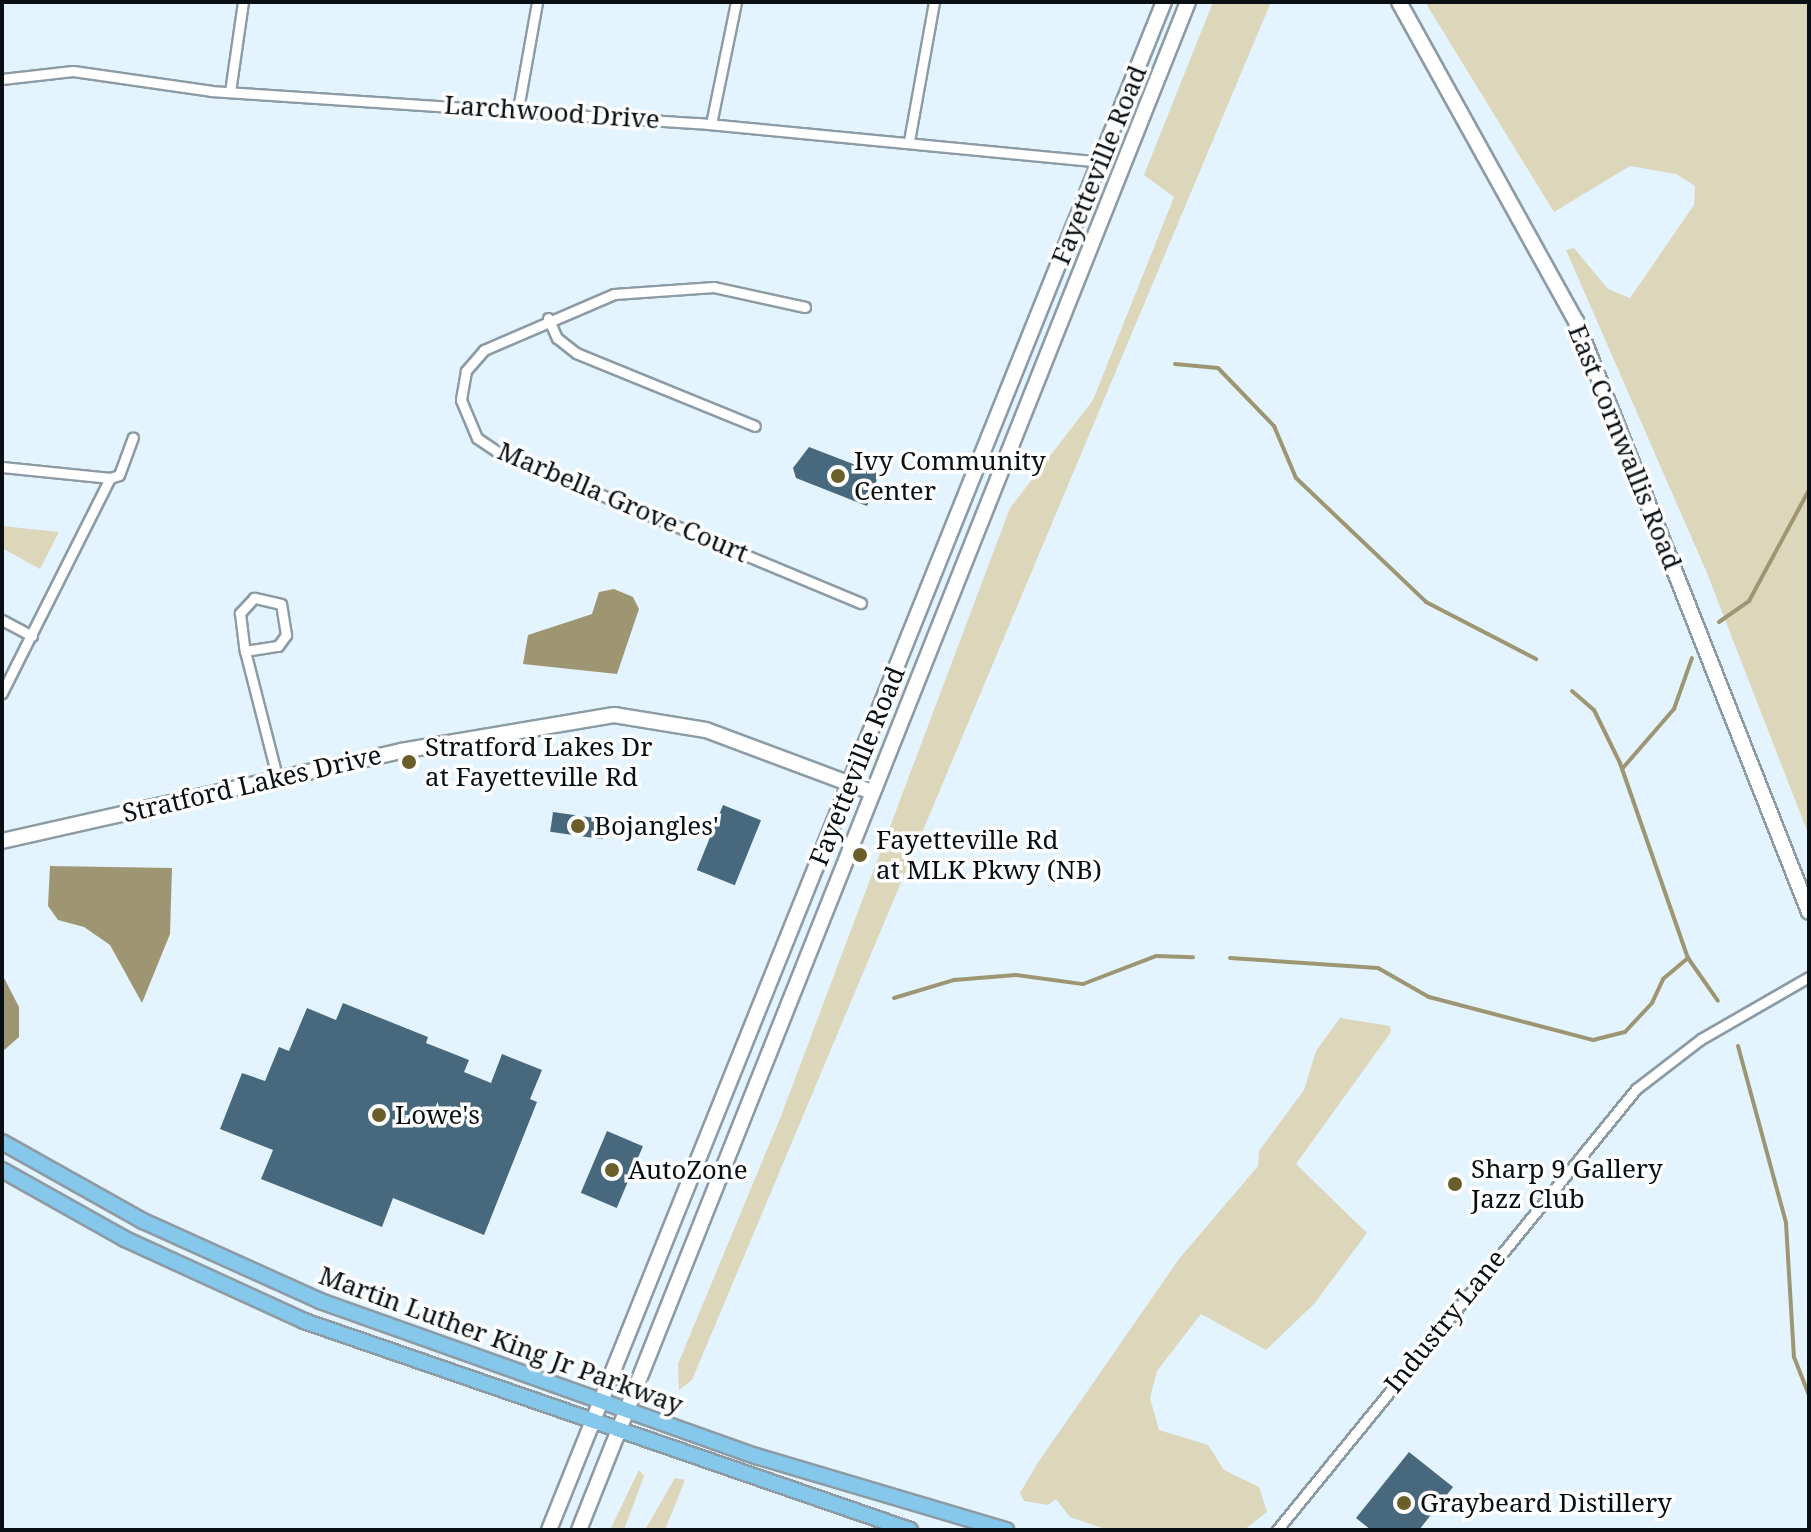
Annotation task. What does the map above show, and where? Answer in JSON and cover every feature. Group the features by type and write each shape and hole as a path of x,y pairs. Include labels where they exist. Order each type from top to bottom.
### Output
{"main road":[{"name":"Fayetteville Road","path":"549,1530 1164,2"},
{"name":"Fayetteville Road","path":"579,1530 1188,2"},
{"name":"East Cornwallis Road","path":"1399,2 1576,321 1809,912"},
{"name":"Stratford Lakes Drive","path":"2,841 277,777 553,720 614,715 706,730 872,792"},
{"name":"Martin Luther King Jr Parkway","path":"2,1142 143,1221 271,1281 628,1410 1006,1530"},
{"name":"Martin Luther King Jr Parkway","path":"2,1170 138,1246 304,1321 910,1530"}],"street":[{"path":"230,92 243,2"},
{"path":"518,109 537,2"},
{"path":"711,124 736,2"},
{"path":"909,141 934,2"},
{"name":"Larchwood Drive","path":"2,79 73,71 230,92 711,124 1101,162"},
{"name":"Marbella Grove Court","path":"805,307 745,291 664,287 614,294 548,318 473,358 461,400 477,438 861,603"},
{"path":"548,318 557,338 576,353 755,426"},
{"path":"2,467 110,478 119,475 133,437"},
{"path":"2,693 110,478"},
{"path":"245,651 278,646 286,635 281,604 254,598 240,613 245,651 277,777"},
{"path":"2,620 32,636"},
{"name":"Industry Lane","path":"1277,1530 1636,1089 1701,1039 1809,977"}],"shaded area":[{"path":"1213,2 1271,2 692,1380 679,1390 678,1364 781,1116 1010,508 1093,400 1174,197 1144,175"},
{"path":"1425,2 1809,2 1809,836 1707,573 1566,250 1574,248 1608,289 1630,298 1694,205 1695,186 1676,174 1630,166 1554,212"},
{"path":"2,526 59,532 40,569 2,548"},
{"path":"614,589 633,597 639,609 617,674 523,664 528,635 592,614 599,592"},
{"path":"50,866 172,868 170,934 142,1003 110,945 84,927 58,920 48,906"},
{"path":"2,974 19,1007 19,1037 2,1052"},
{"path":"1340,1018 1390,1026 1391,1032 1296,1164 1367,1233 1314,1304 1266,1350 1201,1314 1157,1371 1150,1398 1159,1430 1208,1445 1224,1470 1259,1487 1267,1512 1244,1530 1108,1530 1070,1517 1056,1499 1048,1505 1024,1501 1020,1493 1037,1464 1179,1259 1258,1166 1259,1151 1304,1090 1316,1051"},
{"path":"639,1470 644,1476 624,1530 610,1530"},
{"path":"675,1478 685,1480 665,1530 645,1530"}],"building":[{"name":"Ivy Community Center","path":"809,447 879,474 867,506 796,478 793,468"},
{"path":"723,805 761,820 735,885 697,870"},
{"name":"Bojangles'","path":"553,812 605,819 603,839 550,832"},
{"name":"Lowe's","path":"343,1003 428,1037 426,1043 469,1060 464,1072 491,1083 502,1054 542,1070 530,1099 537,1102 484,1235 393,1198 382,1227 261,1179 273,1150 220,1129 242,1073 265,1081 279,1047 289,1051 307,1008 336,1020"},
{"name":"AutoZone","path":"607,1131 643,1146 617,1208 581,1193"},
{"name":"Graybeard Distillery","path":"1409,1452 1453,1487 1419,1530 1371,1530 1356,1518"}],"waterway":[{"path":"1175,364 1218,368 1274,426 1296,478 1426,602 1536,659"},
{"path":"1719,622 1749,601 1809,490"},
{"path":"1622,769 1674,709 1692,658"},
{"path":"1572,691 1594,710 1620,763 1688,958 1718,1001"},
{"path":"894,998 954,980 1016,975 1083,984 1156,956 1193,957"},
{"path":"1230,958 1378,968 1429,997 1593,1040 1625,1032 1652,1003 1663,979 1688,958"},
{"path":"1738,1046 1786,1223 1794,1357 1809,1395"}],"place":[{"name":"Ivy Community Center","path":"838,476"},
{"name":"Stratford Lakes Dr at Fayetteville Rd","path":"409,762"},
{"name":"Bojangles'","path":"578,826"},
{"name":"Fayetteville Rd at MLK Pkwy (NB)","path":"860,855"},
{"name":"Lowe's","path":"379,1115"},
{"name":"AutoZone","path":"612,1170"},
{"name":"Sharp 9 Gallery Jazz Club","path":"1455,1184"},
{"name":"Graybeard Distillery","path":"1404,1503"}]}
